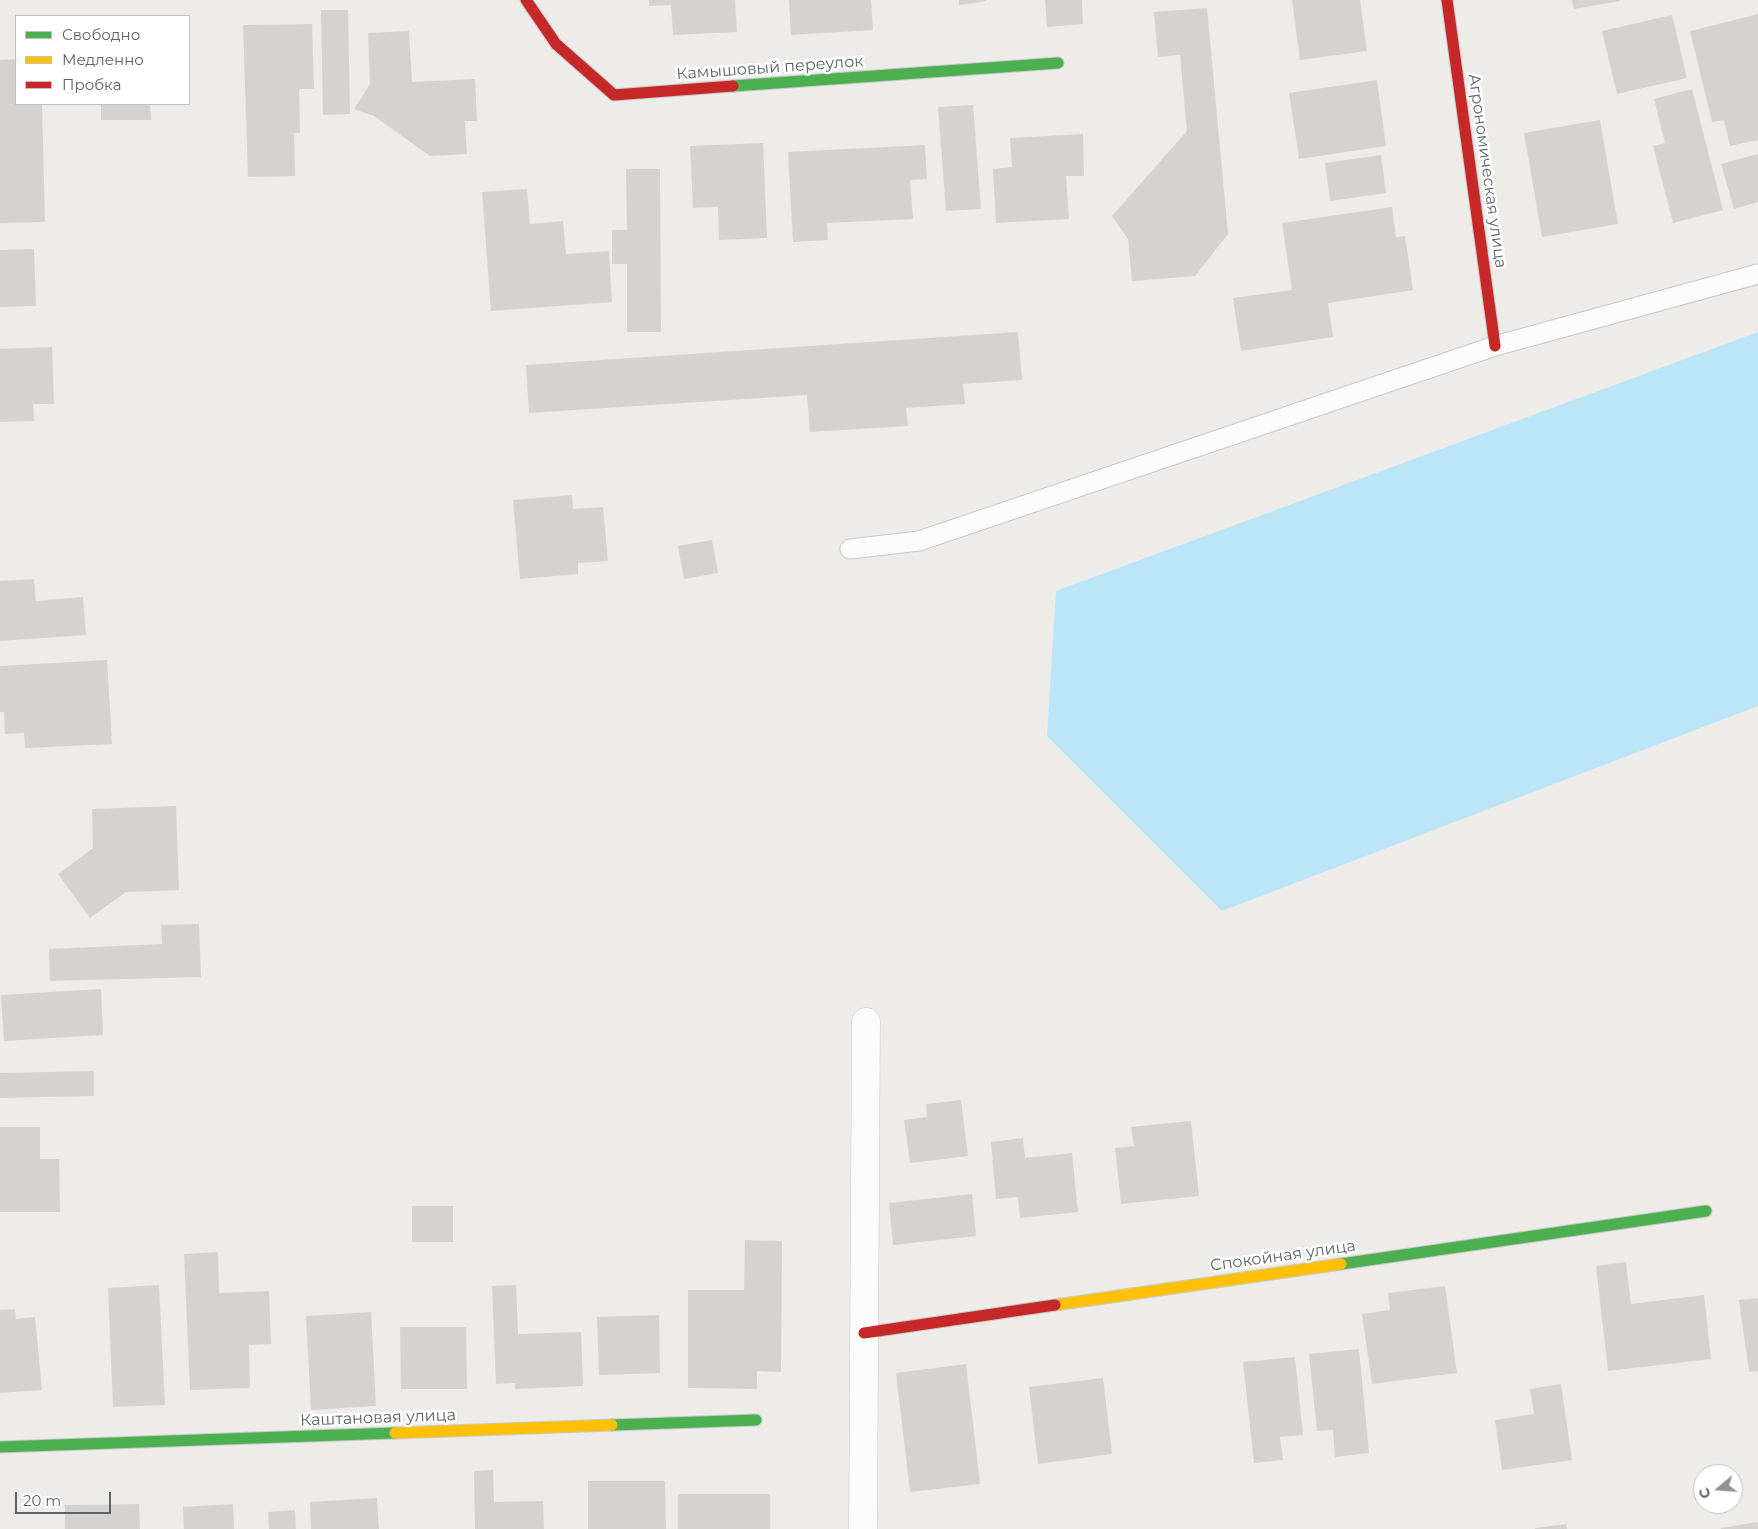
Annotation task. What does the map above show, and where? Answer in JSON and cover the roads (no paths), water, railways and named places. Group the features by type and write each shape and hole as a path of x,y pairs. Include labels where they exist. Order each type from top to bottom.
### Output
{"street":[{"name":"Камышовый переулок","path":"526,0 556,44 614,95 1058,63"},
{"name":"Агрономическая улица","path":"1447,0 1495,346"},
{"path":"863,1529 866,1022"},
{"name":"Спокойная улица","path":"864,1333 1706,1211"},
{"name":"Каштановая улица","path":"0,1447 756,1420"}],"lane":[{"path":"850,549 919,541 1495,346 1758,274"}],"water":[{"path":"1758,332 1758,706 1222,911 1047,736 1056,591"}]}
